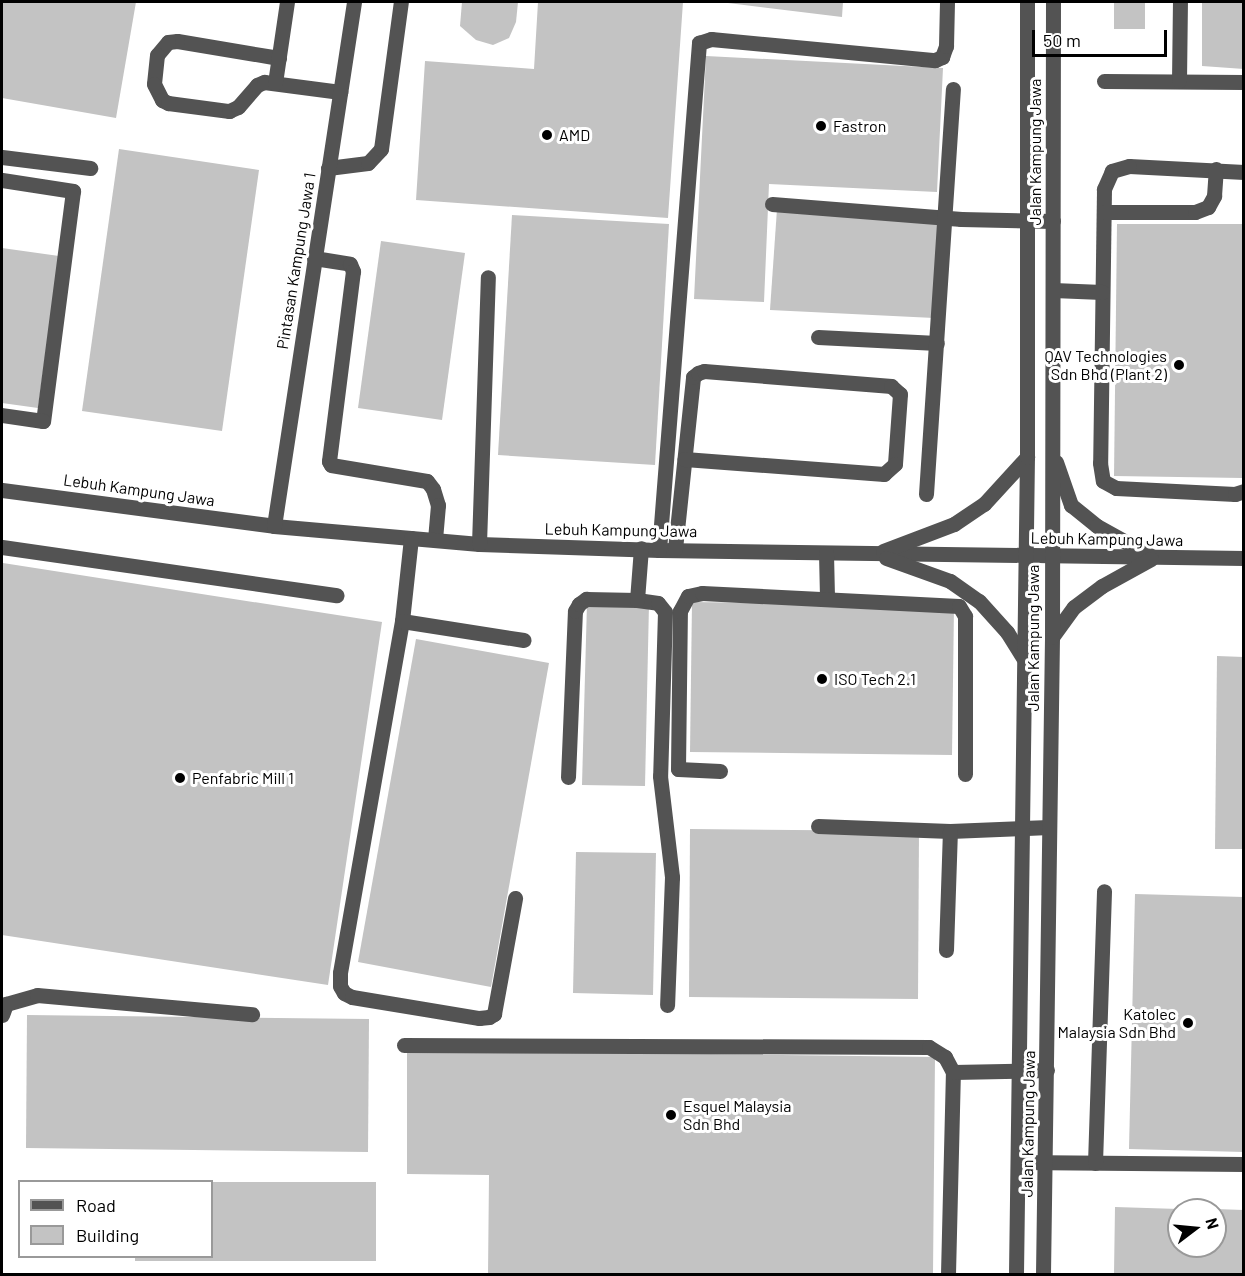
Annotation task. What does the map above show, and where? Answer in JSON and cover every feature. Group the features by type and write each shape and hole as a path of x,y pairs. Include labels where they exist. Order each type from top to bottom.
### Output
{"street":[{"path":"275,83 287,2"},
{"name":"Pintasan Kampung Jawa 1","path":"274,526 354,2"},
{"path":"328,168 368,163 381,149 401,2"},
{"path":"659,550 699,43 711,39 935,60 942,57 946,46 947,2"},
{"name":"Jalan Kampung Jawa","path":"1016,1275 1027,457 1027,2"},
{"name":"Jalan Kampung Jawa","path":"1043,1275 1052,637 1053,2"},
{"path":"1179,81 1180,2"},
{"path":"279,58 177,41 168,42 157,55 154,84 162,100 168,103 229,111 238,107 257,85 264,82 340,92"},
{"path":"1104,81 1244,82"},
{"path":"926,494 954,89"},
{"path":"2,157 90,168"},
{"path":"1244,172 1129,166 1112,171 1104,189 1100,463 1103,481 1116,488 1236,494 1244,491"},
{"path":"1105,212 1195,212 1208,207 1214,196 1216,169"},
{"path":"2,180 73,191 43,421 2,415"},
{"path":"772,204 946,217 1053,221"},
{"path":"314,258 350,264 353,271 329,461 332,465 427,481 433,489 438,505 435,540"},
{"path":"479,544 488,277"},
{"path":"1027,295 1052,292 1102,292"},
{"path":"818,337 937,343"},
{"path":"675,549 693,377 704,371 891,386 900,394 895,464 884,474 685,459"},
{"path":"1052,452 1071,505 1097,526 1154,558"},
{"path":"875,554 954,524 984,504 1027,457"},
{"name":"Lebuh Kampung Jawa","path":"2,490 274,526 479,544 875,554 1244,558"},
{"path":"411,538 402,621 340,973 340,986 344,993 363,999 479,1018 489,1017 494,1014 515,897"},
{"path":"2,547 337,595"},
{"path":"637,600 641,548"},
{"path":"826,553 827,597"},
{"path":"875,554 950,581 979,601 1007,632 1024,659"},
{"path":"1052,637 1074,607 1102,586 1154,558"},
{"path":"720,771 678,769 680,611 688,596 702,593 827,597 959,606 965,616 965,774"},
{"path":"568,777 575,611 579,603 586,599 637,600 658,603 665,612 660,776 672,877 667,1005"},
{"path":"402,621 524,639"},
{"path":"818,826 950,831 1049,827"},
{"path":"946,950 950,831"},
{"path":"1095,1163 1104,891"},
{"path":"2,1015 6,1004 37,995 252,1014"},
{"path":"404,1045 929,1047 945,1057 953,1072 948,1275"},
{"path":"953,1072 1047,1070"},
{"path":"1018,1162 1244,1164"}],"building":[{"path":"2,2 136,2 116,118 2,98"},
{"path":"462,2 518,2 516,22 509,38 493,45 476,40 460,26"},
{"name":"AMD","path":"538,2 683,2 668,218 416,200 425,61 534,69"},
{"path":"720,2 843,2 842,17"},
{"path":"1114,2 1145,2 1145,29 1114,29"},
{"path":"1202,2 1244,2 1244,69 1202,66"},
{"name":"Fastron","path":"706,56 943,68 937,192 769,184 764,302 694,299"},
{"path":"119,149 259,170 222,431 82,411"},
{"path":"777,209 941,221 934,318 770,310"},
{"path":"512,215 669,224 655,465 498,455"},
{"name":"QAV Technologies Sdn Bhd (Plant 2)","path":"1117,224 1244,224 1242,478 1114,476"},
{"path":"381,241 465,253 442,420 358,408"},
{"path":"2,248 59,256 38,408 2,403"},
{"name":"Penfabric Mill 1","path":"3,563 382,622 328,985 2,935"},
{"name":"ISO Tech 2.1","path":"692,602 954,606 952,755 690,752"},
{"path":"587,603 649,604 645,786 582,785"},
{"path":"416,639 549,663 491,987 358,962"},
{"path":"1217,656 1244,657 1244,849 1215,849"},
{"path":"690,829 919,831 918,999 689,997"},
{"path":"576,852 656,853 653,995 573,993"},
{"name":"Katolec Malaysia Sdn Bhd","path":"1135,894 1244,897 1244,1152 1129,1149"},
{"path":"27,1015 369,1019 368,1152 26,1148"},
{"name":"Esquel Malaysia Sdn Bhd","path":"407,1050 935,1057 933,1274 488,1274 489,1175 407,1174"},
{"path":"213,1182 376,1182 376,1261 135,1261 135,1258 213,1258"},
{"path":"1115,1207 1167,1209 1167,1258 1227,1258 1227,1209 1244,1210 1244,1274 1114,1274"}],"place":[{"name":"Fastron","path":"821,126"},
{"name":"AMD","path":"547,135"},
{"name":"QAV Technologies Sdn Bhd (Plant 2)","path":"1179,365"},
{"name":"ISO Tech 2.1","path":"822,679"},
{"name":"Penfabric Mill 1","path":"180,778"},
{"name":"Katolec Malaysia Sdn Bhd","path":"1188,1023"},
{"name":"Esquel Malaysia Sdn Bhd","path":"671,1115"}]}
